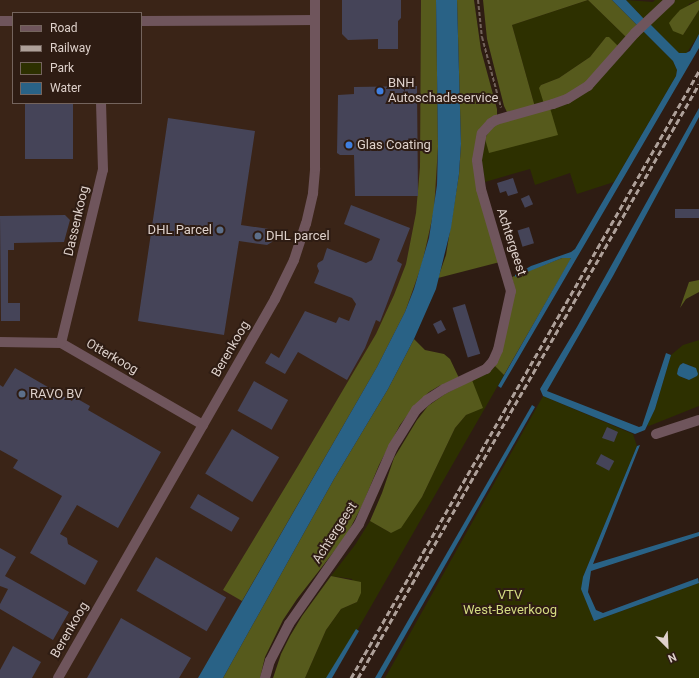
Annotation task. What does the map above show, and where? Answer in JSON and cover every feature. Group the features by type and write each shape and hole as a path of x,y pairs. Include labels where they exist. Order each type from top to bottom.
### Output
{"street":[{"name":"Berenkoog","path":"58,678 286,278 301,242 313,193 316,168 315,0"},
{"name":"Achtergeest","path":"265,678 270,661 289,624 359,524 393,447 416,410 426,400 444,389 486,369 493,361 498,350 512,291 481,189 477,160 482,133 491,123 567,99 588,86 635,34 670,0"},
{"path":"142,21 315,20"},
{"path":"0,21 12,21"},
{"name":"Dassenkoog","path":"61,343 103,170 102,104"},
{"name":"Otterkoog","path":"0,342 61,343 203,425"},
{"path":"656,434 699,420"}],"path":[{"path":"478,0 485,50 503,118"}],"shaded area":[{"path":"0,0 446,0 446,190 418,307 210,678 0,678"}],"green space":[{"path":"421,0 436,0 438,147 434,210 422,264 405,312 377,367 242,601 223,590 376,334 406,264 416,213 420,167"},
{"path":"457,0 474,0 481,50 497,109 497,115 475,149 500,262 438,278 446,255 459,174 461,144"},
{"path":"483,0 588,0 512,25 535,107 507,112 504,106 487,39"},
{"path":"588,0 627,38 619,47 606,37 590,57 559,78 541,85 544,104 535,107 512,25"},
{"path":"588,0 612,0 639,27 627,38"},
{"path":"626,0 653,2 655,0 667,0 645,20"},
{"path":"675,0 699,0 689,4 683,35 699,10 699,34 686,54 679,54 649,23"},
{"path":"699,0 699,10 683,35 673,31 669,23 672,19 680,10"},
{"path":"642,30 673,61 677,70 676,76 614,182 577,194 570,173 535,185 530,169 485,182 481,156 485,139 489,152 550,108"},
{"path":"606,37 609,37 619,47 594,77 571,94 544,104 539,88 541,85 559,78 590,57"},
{"path":"550,108 558,135 489,153 485,139 491,126"},
{"path":"570,257 571,259 504,375 494,365 515,290 512,277 562,258"},
{"path":"699,280 699,292 686,299 680,308 689,282"},
{"path":"414,339 425,350 444,354 450,359 459,378 439,386 429,392 412,409 400,425 379,465 362,506 346,536 297,599 283,620 265,657 260,678 223,678 334,479 388,389"},
{"path":"699,340 699,406 649,426 647,425 655,409 671,355 683,345","holes":["682,363 692,366 689,380 679,376 677,373"]},
{"path":"494,365 504,375 358,629 328,678 305,678 326,630 341,609 357,602 352,579 331,576 355,545 370,521 391,533 422,497 455,428 466,415 472,412 472,380"},
{"path":"472,380 483,408 466,415 455,428 422,497 401,528 391,533 370,521 382,493 394,458 417,420 428,406 445,394"},
{"name":"VTV West-Beverkoog","path":"543,396 633,434 637,446 583,577 594,621 699,583 699,678 385,678"},
{"path":"331,576 361,582 361,593 357,602 341,609 326,630 305,678 273,678 281,654 290,636 302,616"}],"water":[{"path":"436,0 457,0 461,144 459,174 451,228 436,289 414,339 388,389 334,479 223,678 198,678 377,367 405,312 414,289 429,238 437,185 438,147"},
{"path":"612,0 626,0 645,20 639,27"},
{"path":"649,23 679,53 686,53 690,51 699,34 699,48 501,388 498,386 571,258 562,258 515,277 515,275 531,266 571,252 575,249 676,76 677,70 673,61 642,30"},
{"path":"699,108 699,117 613,276 547,391 639,427 642,426 666,353 671,355 655,409 645,430 635,434 543,396 540,389 577,327"},
{"path":"683,363 696,368 698,374 697,376 689,380 679,376 677,374 678,369"},
{"path":"532,405 535,407 381,678 375,678"},
{"path":"640,445 593,564 699,532 699,536 591,571 588,592 596,610 603,613 698,578 699,583 594,621 581,589 583,577 637,446"},
{"path":"356,629 359,631 332,678 326,678"}],"building":[{"path":"342,0 401,0 401,18 398,21 398,49 378,49 378,39 348,40 342,34"},
{"path":"417,86 418,196 355,196 354,155 340,155 337,153 338,95 354,94 354,87"},
{"path":"25,104 73,104 73,159 25,159"},
{"path":"168,118 255,131 241,225 269,229 274,238 272,242 267,245 239,241 224,335 138,321"},
{"path":"513,178 518,193 508,196 506,191 500,193 497,183"},
{"path":"529,195 533,204 525,208 521,199"},
{"path":"351,205 410,228 397,261 402,264 380,322 376,320 365,348 347,380 298,352 285,374 265,363 271,353 279,358 305,311 336,323 339,317 349,321 356,304 352,298 314,283 319,271 317,266 318,263 323,260 327,248 366,263 372,260 380,239 344,224"},
{"path":"675,209 699,209 699,218 675,218"},
{"path":"65,215 70,220 64,242 14,243 14,250 8,250 8,303 20,303 20,321 1,321 0,216"},
{"path":"529,227 534,243 522,247 518,231"},
{"path":"465,304 480,354 468,358 453,308"},
{"path":"441,320 446,330 438,334 433,324"},
{"path":"15,368 72,401 74,397 90,406 88,410 161,452 118,528 77,505 60,534 67,538 68,544 98,561 85,585 30,553 62,496 13,468 18,460 0,450 0,385 3,387"},
{"path":"254,381 288,400 272,430 238,411"},
{"path":"607,427 618,432 614,442 602,438"},
{"path":"232,429 279,457 252,502 205,474"},
{"path":"601,454 614,461 609,471 596,464"},
{"path":"198,494 240,518 232,532 190,508"},
{"path":"0,548 16,557 5,576 69,612 53,640 0,609 0,604 8,589 0,586"},
{"path":"156,557 226,598 207,631 136,591"},
{"path":"121,618 191,658 179,678 87,678"},
{"path":"13,646 41,662 32,678 0,678 0,670"}],"railway":[{"path":"351,678 699,71"},
{"path":"358,678 699,84"}],"place":[{"name":"BNH Autoschadeservice","path":"380,91"},
{"name":"Glas Coating","path":"349,145"},
{"name":"DHL Parcel","path":"220,230"},
{"name":"DHL parcel","path":"258,236"},
{"name":"RAVO BV","path":"22,394"}]}
